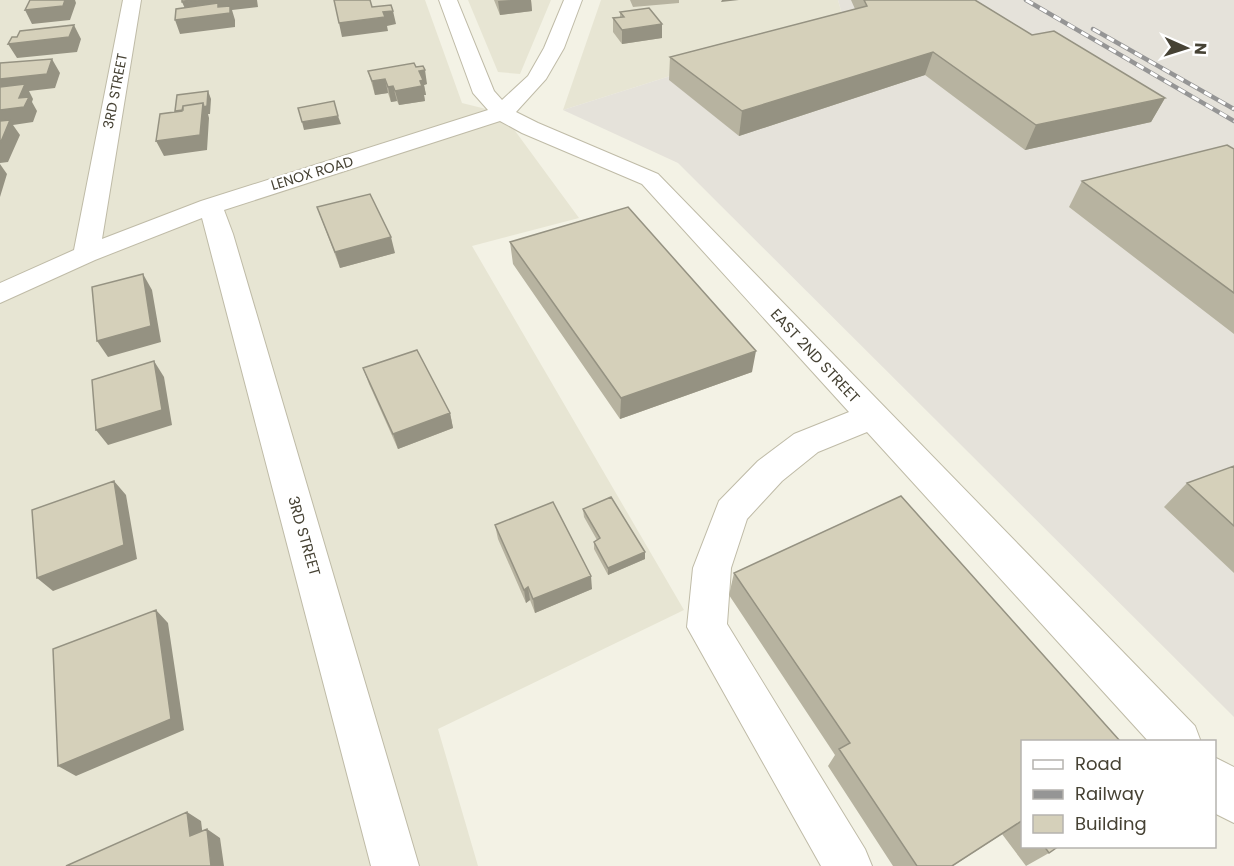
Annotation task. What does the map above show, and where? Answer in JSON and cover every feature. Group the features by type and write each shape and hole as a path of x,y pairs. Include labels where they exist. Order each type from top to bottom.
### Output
{"street":[{"name":"3RD STREET","path":"86,254 132,0"},
{"name":"EAST 2ND STREET","path":"448,0 484,93 502,113 530,128 650,179 1178,740"},
{"name":"LENOX ROAD","path":"0,294 86,254 210,206 502,113 536,79 554,48 573,0"},
{"name":"3RD STREET","path":"210,206 220,234 395,866"},
{"path":"848,866 707,627 712,568 732,511 771,471 806,442 872,416"},
{"path":"1216,780 1234,800"}],"shaded area":[{"path":"0,0 425,0 462,103 502,113 579,218 472,246 684,610 438,729 478,866 0,866"},
{"path":"468,0 551,0 520,74 498,72"},
{"path":"601,0 838,0 844,21 563,110"},
{"path":"838,0 1234,0 1234,717 678,163 563,110 844,21"}],"building":[{"path":"30,0 65,0 63,6 25,10"},
{"path":"334,0 370,0 372,7 391,5 393,11 383,12 385,17 339,23"},
{"path":"864,0 975,0 1032,35 1054,31 1165,98 1036,125 933,52 742,111 670,57 867,6"},
{"path":"218,3 218,7 230,6 230,13 175,20 176,9"},
{"path":"649,8 662,24 622,30 613,18 624,17 620,12"},
{"path":"74,25 69,37 8,44 12,37 17,37 20,31"},
{"path":"52,59 47,74 0,79 0,63"},
{"path":"414,63 416,67 423,66 425,70 419,71 423,80 420,81 422,86 395,91 393,86 388,87 385,79 372,81 368,71"},
{"path":"25,84 19,98 29,97 24,107 0,110 0,87"},
{"path":"208,91 207,106 204,107 203,103 183,106 183,110 175,111 177,95"},
{"path":"334,101 338,116 302,122 298,108"},
{"path":"203,103 200,135 156,141 160,114 182,111 183,106"},
{"path":"10,120 0,144 0,121"},
{"path":"1227,145 1234,149 1234,293 1082,181"},
{"path":"370,194 391,237 335,252 317,207"},
{"path":"628,207 756,351 621,398 510,242"},
{"path":"143,274 151,326 97,341 92,287"},
{"path":"417,350 450,413 393,434 363,368"},
{"path":"154,361 162,410 96,430 92,380"},
{"path":"1234,466 1234,526 1187,483"},
{"path":"114,481 124,545 37,578 32,510"},
{"path":"901,496 1119,740 1021,740 1021,821 952,866 917,866 839,749 850,743 734,573"},
{"path":"611,497 645,552 608,568 594,542 600,538 583,509"},
{"path":"553,502 591,576 533,599 528,587 524,590 495,525"},
{"path":"156,610 171,719 58,766 53,649"},
{"path":"187,812 190,836 207,829 211,866 66,866"},
{"path":"1045,848 1056,848 1049,853"}],"railway":[{"path":"1026,0 1234,121"},
{"path":"1093,29 1234,109"}]}
